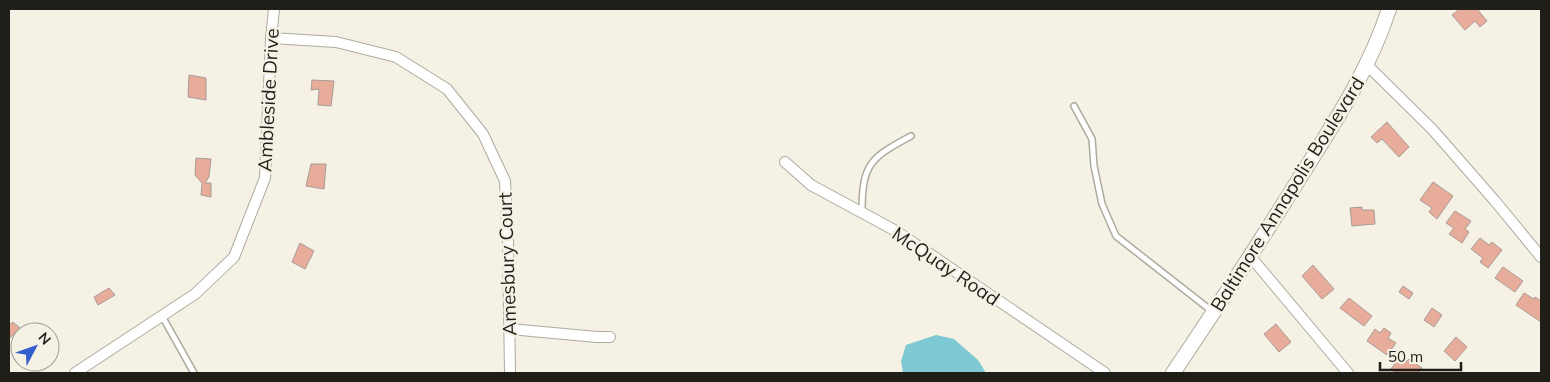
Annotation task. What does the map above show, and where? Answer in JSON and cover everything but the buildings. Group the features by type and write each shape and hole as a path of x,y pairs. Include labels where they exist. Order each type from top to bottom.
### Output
{"main road":[{"name":"Baltimore Annapolis Boulevard","path":"1173,373 1250,256 1347,102 1367,65 1382,31 1389,9"}],"street":[{"name":"Ambleside Drive","path":"75,373 195,294 234,257 265,178 274,9"},
{"name":"Amesbury Court","path":"271,38 336,42 396,57 447,89 483,134 505,181 510,373"},
{"path":"1367,65 1432,129 1541,257"},
{"name":"McQuay Road","path":"785,162 811,185 896,231 1105,373"},
{"path":"1250,256 1348,373"},
{"path":"510,329 597,337 610,336"}],"lane":[{"path":"1074,106 1092,139 1094,166 1102,204 1116,236 1214,312"},
{"path":"862,212 862,193 865,176 873,160 911,136"},
{"path":"162,316 194,373"}],"water":[{"path":"936,335 954,339 978,360 986,373 903,373 901,361 906,345"}]}
